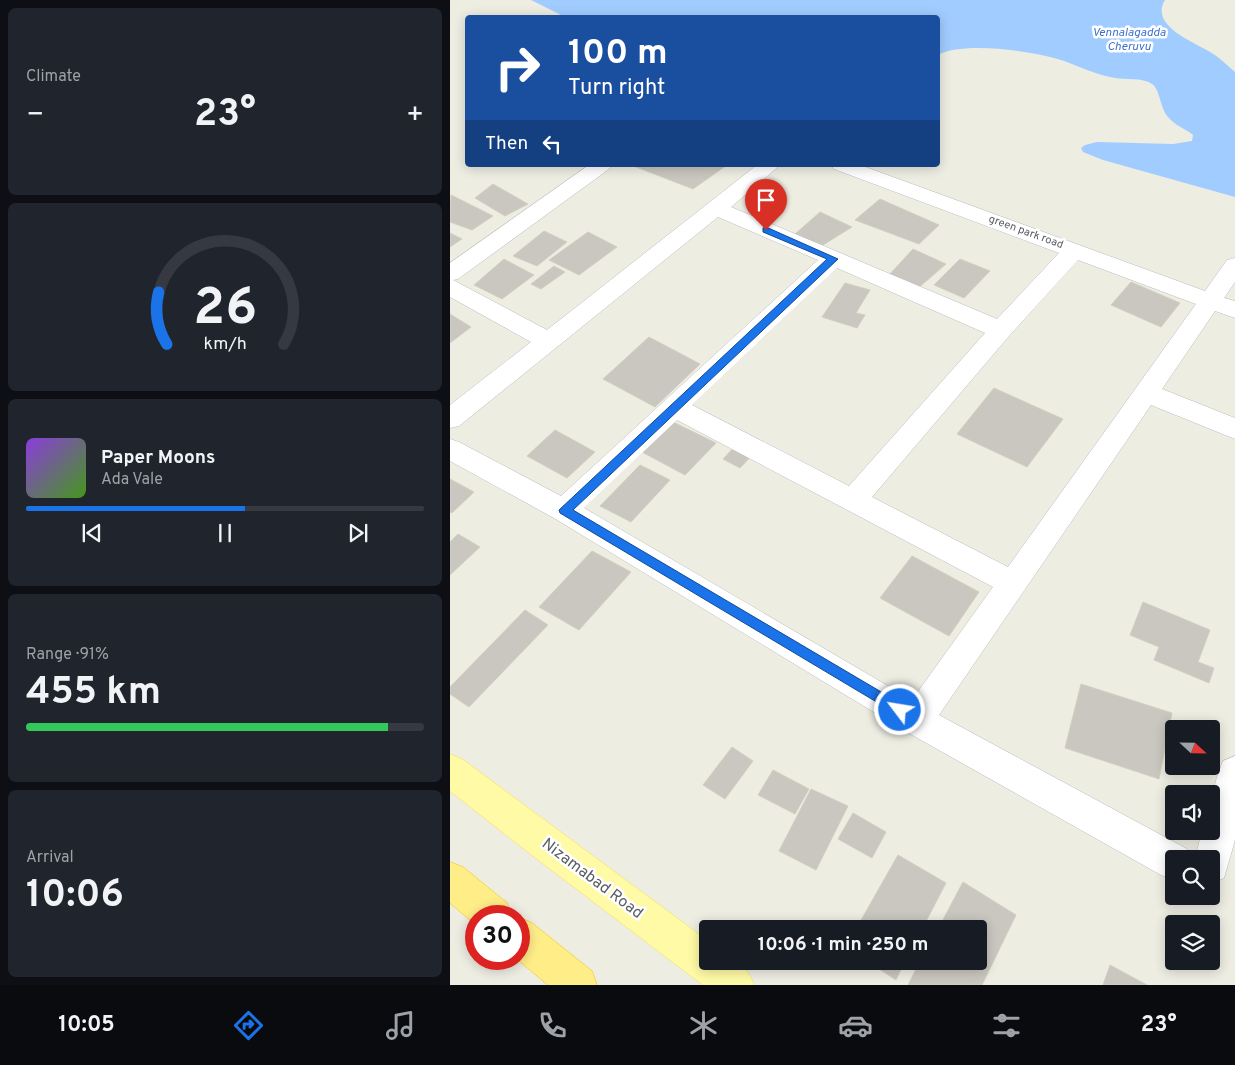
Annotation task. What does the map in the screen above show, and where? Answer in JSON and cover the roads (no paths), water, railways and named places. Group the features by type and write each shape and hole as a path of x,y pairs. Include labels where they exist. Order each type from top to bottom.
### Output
{"highway":[{"path":"450,880 481,905"},
{"path":"530,945 578,985"}],"main road":[{"name":"Nizamabad Road","path":"450,770 544,844 735,985"}],"street":[{"path":"450,274 599,167"},
{"path":"450,419 767,167"},
{"name":"green park road","path":"847,167 1223,305"},
{"path":"716,208 1001,330"},
{"path":"853,500 1001,330 1075,250"},
{"path":"564,510 833,259"},
{"path":"917,720 1146,392 1223,305 1235,265"},
{"path":"450,287 548,341"},
{"path":"1146,392 1235,429"},
{"path":"674,407 1012,583"},
{"path":"450,449 564,510 917,720 1165,857"},
{"path":"1215,850 1235,772"}],"water":[{"name":"Vennalagadda Cheruvu","path":"531,0 1165,0 1162,9 1163,18 1168,25 1185,38 1217,56 1235,72 1235,197 1103,160 1083,152 1081,148 1085,145 1097,142 1173,144 1192,141 1193,135 1173,122 1165,113 1157,90 1152,84 1139,80 1108,77 1061,60 1033,53 981,48 949,51 940,54 940,15 561,15"}]}
